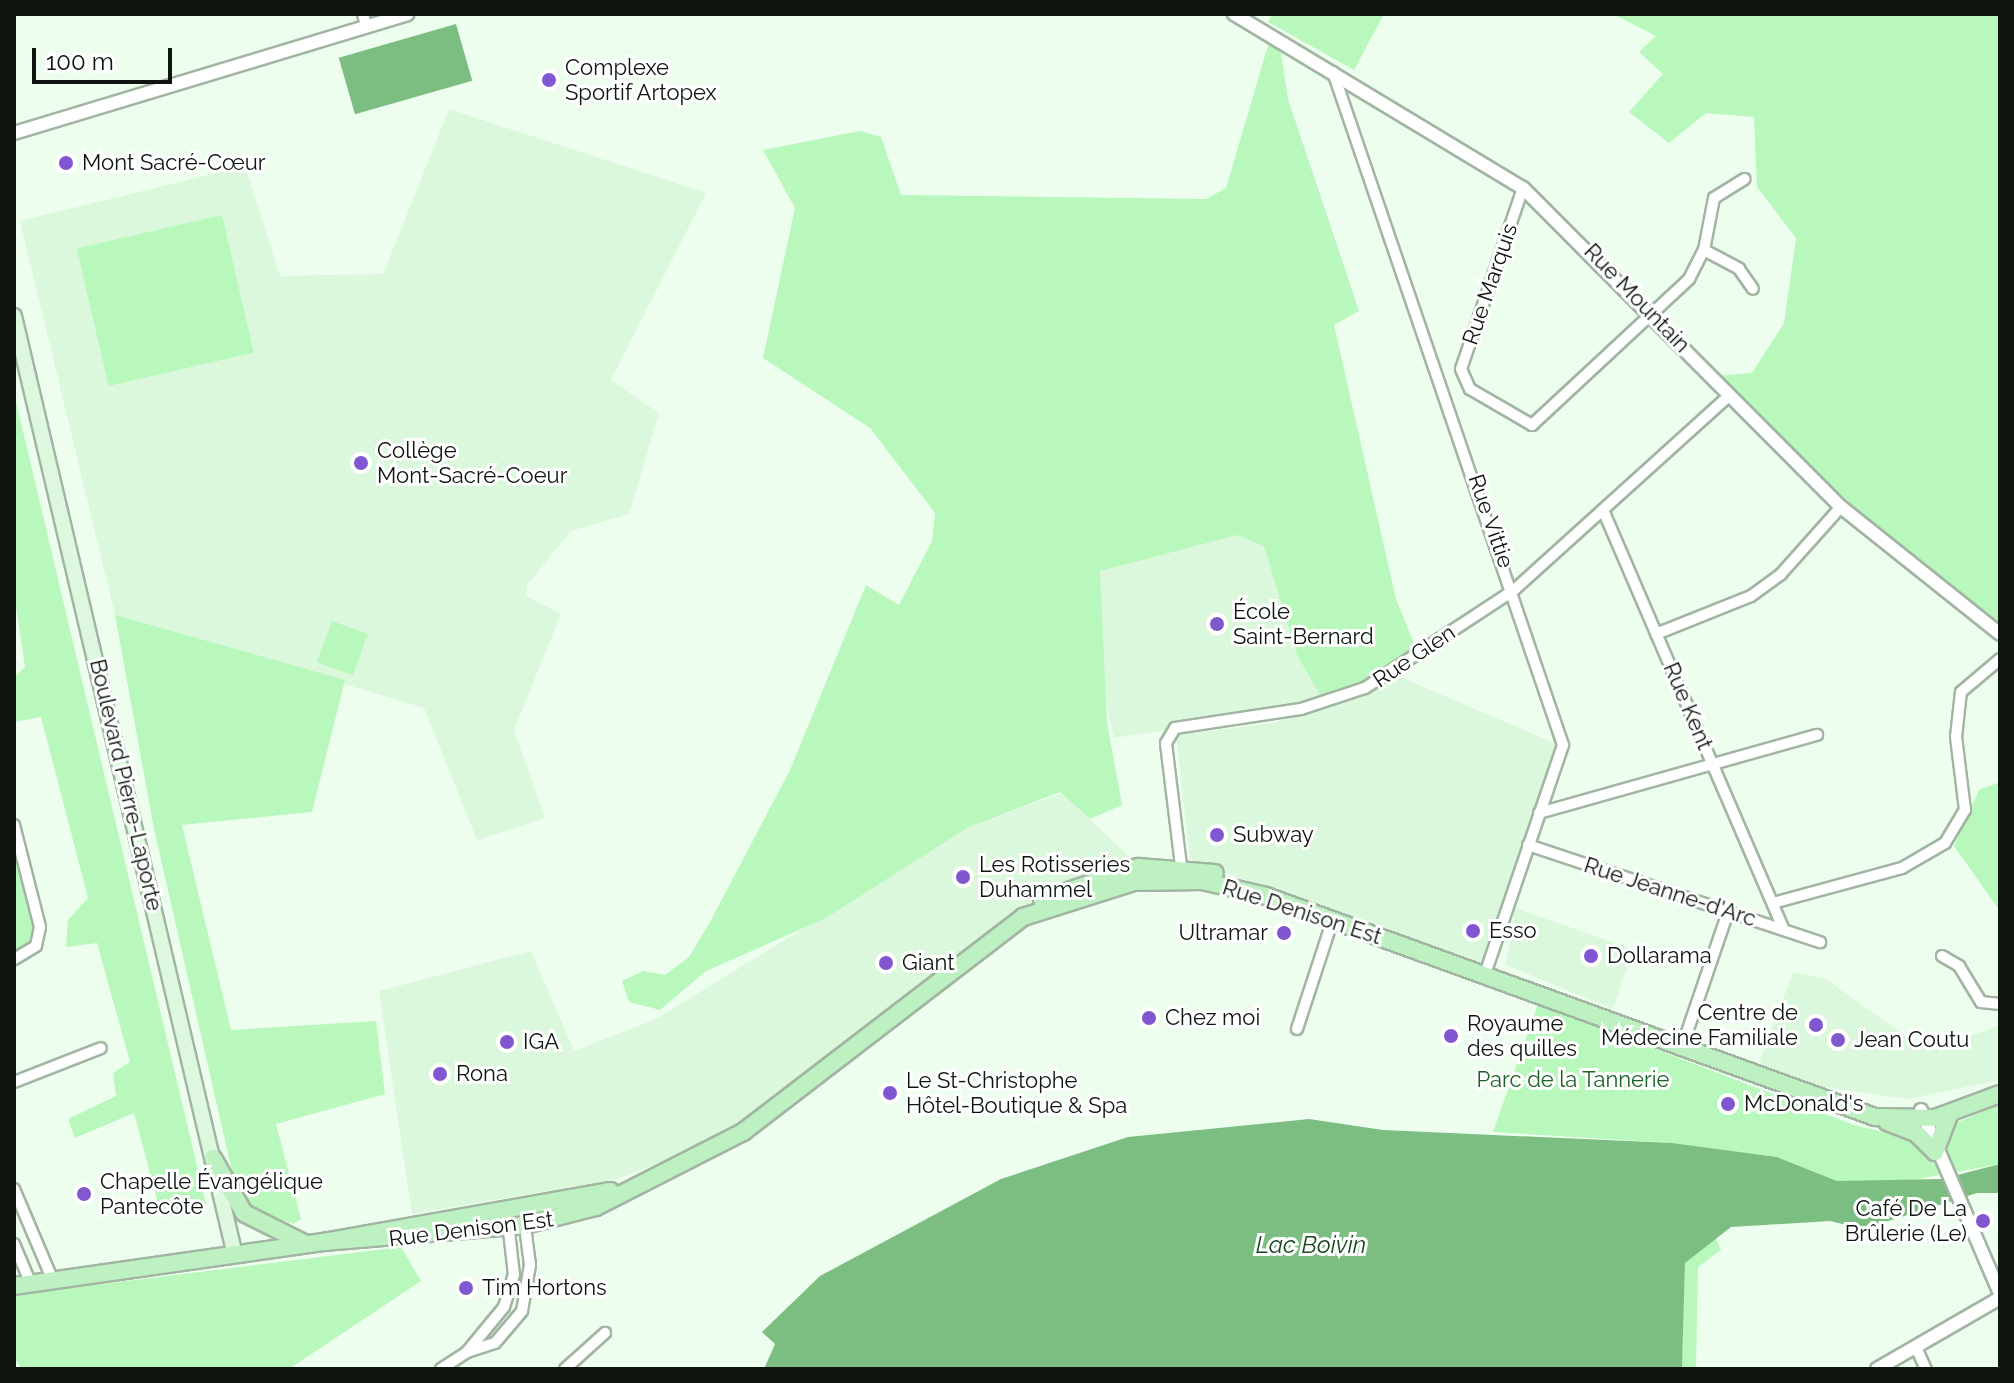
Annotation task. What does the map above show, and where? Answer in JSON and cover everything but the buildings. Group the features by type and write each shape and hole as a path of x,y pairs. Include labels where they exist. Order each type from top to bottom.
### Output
{"main road":[{"name":"Boulevard Pierre-Laporte","path":"14,316 235,1255"},
{"name":"Rue Denison Est","path":"22,1285 324,1242 334,1234 516,1219 659,1177 743,1132 1043,899 1101,875 1182,873 1266,896 1485,974 1681,1050 1875,1117 1949,1115 1997,1096"},
{"path":"1826,1102 1921,1114 1997,1096"},
{"path":"1937,1156 1949,1115"},
{"path":"1875,1117 1916,1133 1937,1156"},
{"path":"213,1158 244,1213 306,1244"}],"street":[{"path":"14,133 364,20 407,14"},
{"name":"Rue Mountain","path":"1234,14 1332,70 1523,188 1653,312 1729,396 1841,507 2000,634"},
{"name":"Rue Vittie","path":"1332,70 1514,590 1563,745 1485,974"},
{"path":"1653,312 1689,279 1704,250 1714,198 1745,179"},
{"name":"Rue Marquis","path":"1523,188 1462,380 1532,425 1653,312"},
{"path":"1704,250 1739,269 1753,289"},
{"name":"Rue Glen","path":"1182,873 1166,743 1175,728 1301,709 1365,688 1514,590 1729,396"},
{"path":"1656,634 1751,596 1781,574 1841,507"},
{"name":"Rue Kent","path":"1603,510 1773,903"},
{"path":"1773,903 1902,868 1945,843 1965,810 1956,737 1961,692 2000,659"},
{"path":"1539,813 1817,735"},
{"path":"14,825 40,927 36,946 14,959"},
{"name":"Rue Jeanne-d'Arc","path":"1528,845 1784,930"},
{"name":"Rue Jeanne-d'Arc","path":"1773,903 1784,930"},
{"path":"1681,1050 1728,912"},
{"path":"1297,1029 1333,919"},
{"path":"1784,930 1820,942"},
{"path":"1942,956 1959,966 1981,1002 2000,1004"},
{"path":"14,1082 101,1048"},
{"path":"1877,1369 2000,1295 1921,1114"},
{"path":"15,1194 53,1281"},
{"path":"441,1369 467,1352 504,1307 514,1275 516,1219"},
{"path":"467,1352 484,1351 515,1323 530,1278 516,1219"},
{"path":"14,1244 22,1285"},
{"path":"514,1275 530,1278"},
{"path":"565,1369 605,1333"},
{"path":"1916,1347 1926,1369"}],"shaded area":[{"name":"Collège Mont-Sacré-Coeur","path":"449,109 706,193 611,380 659,413 629,514 571,531 527,585 526,596 561,614 514,730 545,818 477,840 424,708 115,615 20,221 245,166 280,276 383,274"},
{"name":"École Saint-Bernard","path":"1305,500 1365,688 1301,709 1114,738 1074,560"},
{"path":"1398,676 1559,745 1482,970 1190,859 1176,735 1274,723"},
{"path":"1062,793 1136,863 1036,899 717,1140 618,1179 412,1214 379,991 531,951 574,1051 656,1019 967,828"},
{"path":"1515,908 1633,949 1613,1009 1506,965"},
{"path":"1793,972 1826,979 1928,1052 2000,1025 2000,1080 1907,1099 1817,1086 1759,1063"}],"green space":[{"path":"1273,14 1384,14 1354,70 1268,22"},
{"path":"1613,14 2000,14 2000,635 1923,573 1718,376 1752,373 1784,323 1796,238 1757,187 1754,117 1706,113 1669,143 1629,112 1663,74 1639,52 1656,36"},
{"path":"1269,42 1280,47 1288,99 1359,311 1334,325 1396,599 1420,658 1325,703 1297,655 1264,546 1237,535 1100,571 1107,723 1122,805 1090,819 1060,792 967,828 824,919 706,971 660,1010 629,1002 622,981 643,971 665,975 689,957 710,922 790,770 866,585 899,605 932,541 935,513 870,428 763,358 795,208 763,150 860,131 881,137 901,195 1206,199 1226,188"},
{"path":"222,215 254,352 109,386 77,249"},
{"path":"14,393 206,1204 161,1215 134,1113 75,1138 68,1119 116,1096 113,1073 130,1062 97,943 66,947 68,920 88,898 41,717 14,722 14,677 25,667 14,593"},
{"path":"115,615 345,680 312,812 182,825 231,1030 376,1021 385,1094 276,1124 301,1219 293,1224 251,1208 232,1171 154,829"},
{"path":"332,621 368,634 353,675 317,662"},
{"path":"2000,782 2000,911 1954,846 1979,790"},
{"path":"14,825 40,937 14,959"},
{"name":"Parc de la Tannerie","path":"1538,1004 1854,1125 1907,1138 1929,1159 1939,1154 1949,1126 2000,1104 2000,1164 1890,1184 1837,1181 1777,1157 1672,1143 1493,1132"},
{"path":"1715,1236 1721,1250 1698,1267 1696,1369 1682,1369 1685,1263"},
{"path":"401,1247 421,1281 289,1369 22,1369 14,1358 14,1295"}],"water":[{"path":"456,24 472,81 355,114 339,58"},
{"name":"Lac Boivin","path":"1309,1119 1383,1130 1672,1143 1777,1157 1837,1181 1942,1179 2000,1164 2000,1193 1977,1193 1863,1229 1830,1221 1731,1227 1685,1263 1682,1369 764,1369 775,1344 762,1332 820,1276 1001,1179 1128,1137"}],"place":[{"name":"Complexe Sportif Artopex","path":"549,80"},
{"name":"Mont Sacré-Cœur","path":"66,163"},
{"name":"Collège Mont-Sacré-Coeur","path":"361,463"},
{"name":"École Saint-Bernard","path":"1217,624"},
{"name":"Subway","path":"1217,835"},
{"name":"Les Rotisseries Duhammel","path":"963,877"},
{"name":"Esso","path":"1473,931"},
{"name":"Ultramar","path":"1284,933"},
{"name":"Dollarama","path":"1591,956"},
{"name":"Giant","path":"886,963"},
{"name":"Chez moi","path":"1149,1018"},
{"name":"Centre de Médecine Familiale","path":"1816,1025"},
{"name":"Royaume des quilles","path":"1451,1036"},
{"name":"Jean Coutu","path":"1838,1040"},
{"name":"IGA","path":"507,1042"},
{"name":"Rona","path":"440,1074"},
{"name":"Le St-Christophe Hôtel-Boutique & Spa","path":"890,1093"},
{"name":"McDonald's","path":"1728,1104"},
{"name":"Chapelle Évangélique Pantecôte","path":"84,1194"},
{"name":"Café De La Brûlerie (Le)","path":"1983,1221"},
{"name":"Tim Hortons","path":"466,1288"}]}
